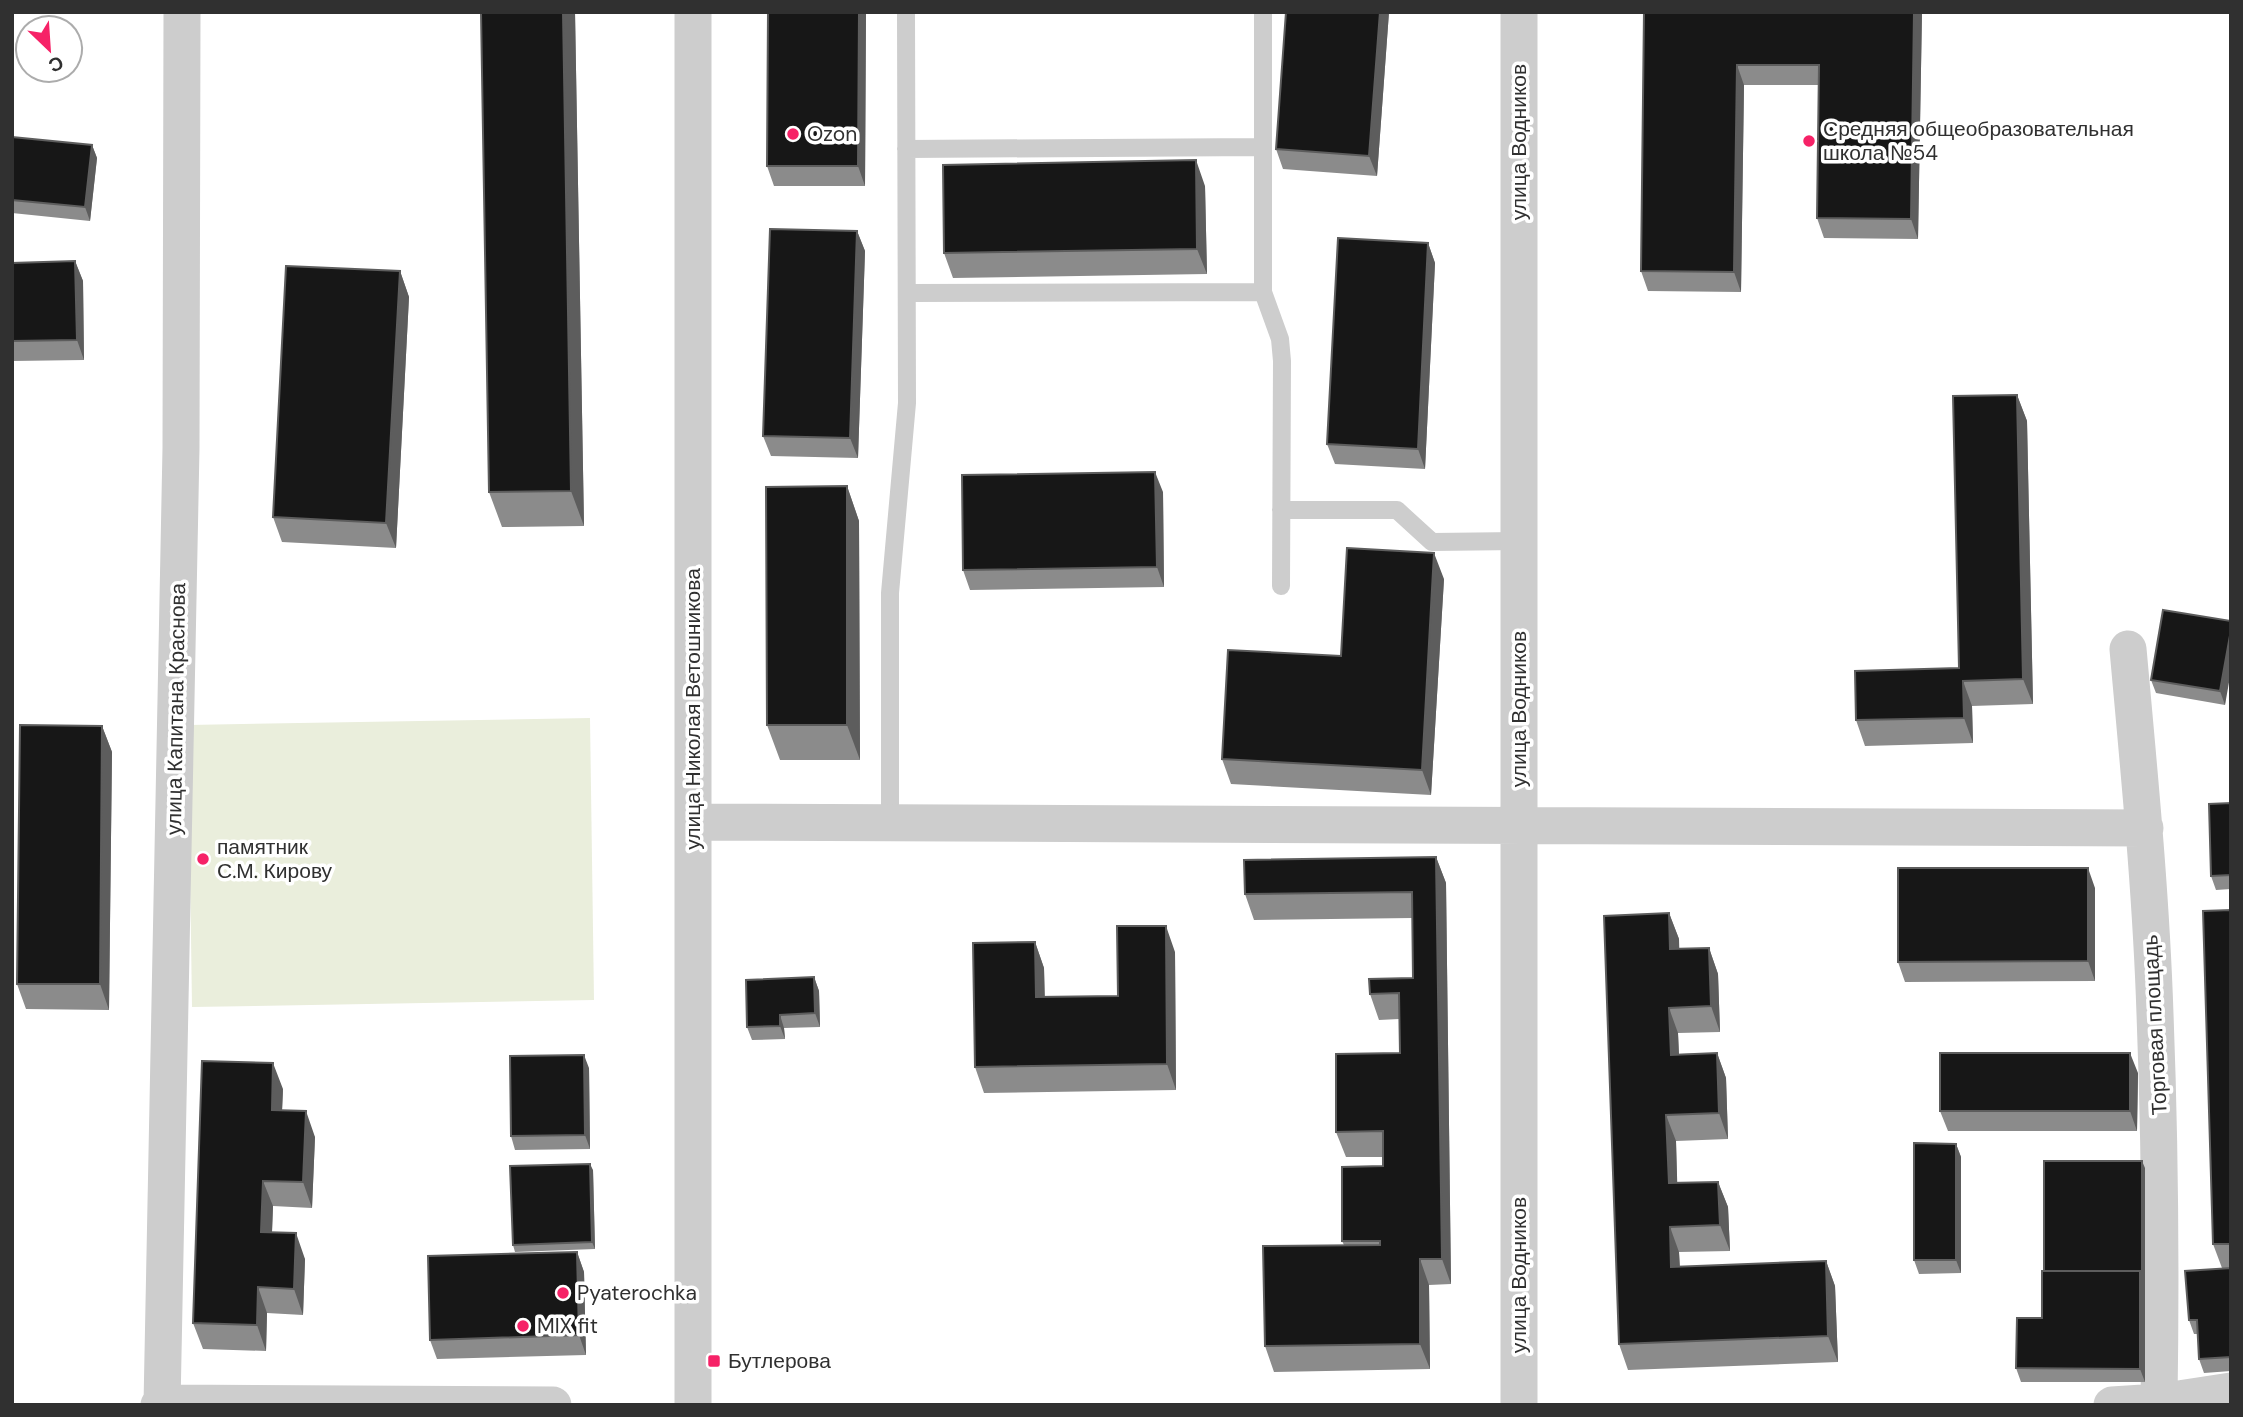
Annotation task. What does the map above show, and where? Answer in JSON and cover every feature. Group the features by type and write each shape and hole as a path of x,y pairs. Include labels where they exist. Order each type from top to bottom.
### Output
{"street":[{"name":"улица Капитана Краснова","path":"161,1404 181,448 182,12"},
{"name":"улица Николая Ветошникова","path":"693,12 693,1405"},
{"name":"улица Водников","path":"1519,12 1519,1405"},
{"name":"Торговая площадь","path":"2128,649 2145,828 2155,1012 2160,1141 2159,1402"},
{"path":"693,822 2145,828"},
{"path":"2112,1405 2159,1402 2231,1391"},
{"path":"161,1404 553,1405"}],"lane":[{"path":"890,823 890,593 906,403 906,12"},
{"path":"1262,12 1263,292 1280,339 1282,586"},
{"path":"906,149 1263,147"},
{"path":"906,293 1263,292"},
{"path":"1281,510 1397,510 1432,542 1519,541"}],"green space":[{"path":"590,718 594,1000 192,1007 188,725"}],"building":[{"path":"481,12 563,12 571,491 489,492"},
{"path":"768,12 859,12 858,166 767,166"},
{"path":"1286,12 1380,12 1369,156 1276,149"},
{"path":"1644,12 1914,12 1911,219 1817,218 1819,65 1737,65 1734,272 1641,271"},
{"path":"12,137 92,145 85,207 12,200"},
{"path":"1196,160 1197,249 944,253 943,165"},
{"path":"770,229 857,231 850,438 763,436"},
{"path":"1338,238 1428,243 1418,449 1327,444"},
{"path":"75,261 77,340 12,341 12,263"},
{"path":"286,266 400,271 386,523 273,517"},
{"path":"2017,395 2023,679 1963,681 1964,718 1856,720 1855,671 1959,668 1953,396"},
{"path":"1155,472 1157,567 963,570 962,475"},
{"path":"847,486 847,725 767,725 766,487"},
{"path":"1347,548 1434,553 1422,770 1222,759 1228,650 1341,656"},
{"path":"2163,610 2231,621 2220,691 2151,680"},
{"path":"20,725 102,726 100,984 17,984"},
{"path":"2231,803 2231,875 2211,876 2209,804"},
{"path":"1436,857 1442,1259 1420,1259 1420,1344 1265,1346 1263,1246 1380,1245 1380,1241 1342,1241 1342,1167 1383,1166 1383,1131 1336,1132 1336,1054 1400,1053 1399,993 1370,994 1369,979 1413,978 1412,892 1245,894 1244,860"},
{"path":"1898,868 2088,868 2088,961 1898,962"},
{"path":"2231,910 2231,1244 2213,1244 2203,911"},
{"path":"1669,913 1670,949 1709,948 1711,1006 1669,1008 1671,1055 1717,1053 1719,1113 1666,1115 1669,1183 1718,1182 1720,1225 1670,1227 1671,1267 1826,1261 1828,1336 1619,1344 1604,916"},
{"path":"1117,926 1166,926 1167,1064 975,1067 973,943 1035,942 1036,997 1118,996"},
{"path":"814,977 815,1013 780,1015 780,1026 747,1027 746,980"},
{"path":"1940,1053 2130,1053 2130,1111 1940,1111"},
{"path":"584,1055 585,1135 511,1136 510,1056"},
{"path":"202,1061 273,1063 272,1110 306,1111 303,1182 263,1181 261,1232 296,1233 294,1289 258,1287 257,1325 193,1323"},
{"path":"1914,1143 1956,1144 1956,1260 1914,1260"},
{"path":"2044,1161 2142,1161 2142,1278 2140,1271 2044,1271"},
{"path":"590,1164 592,1242 513,1245 510,1166"},
{"path":"577,1252 579,1335 430,1340 428,1256"},
{"path":"2231,1268 2231,1357 2199,1359 2197,1320 2189,1320 2185,1271"},
{"path":"2042,1271 2140,1271 2140,1369 2016,1368 2017,1318 2042,1318"}],"place":[{"name":"Ozon","path":"793,134"},
{"name":"Средняя общеобразовательная школа №54","path":"1809,141"},
{"name":"памятник С.М. Кирову","path":"203,859"},
{"name":"Pyaterochka","path":"563,1293"},
{"name":"MIX fit","path":"523,1326"},
{"name":"Бутлерова","path":"714,1361"}]}
